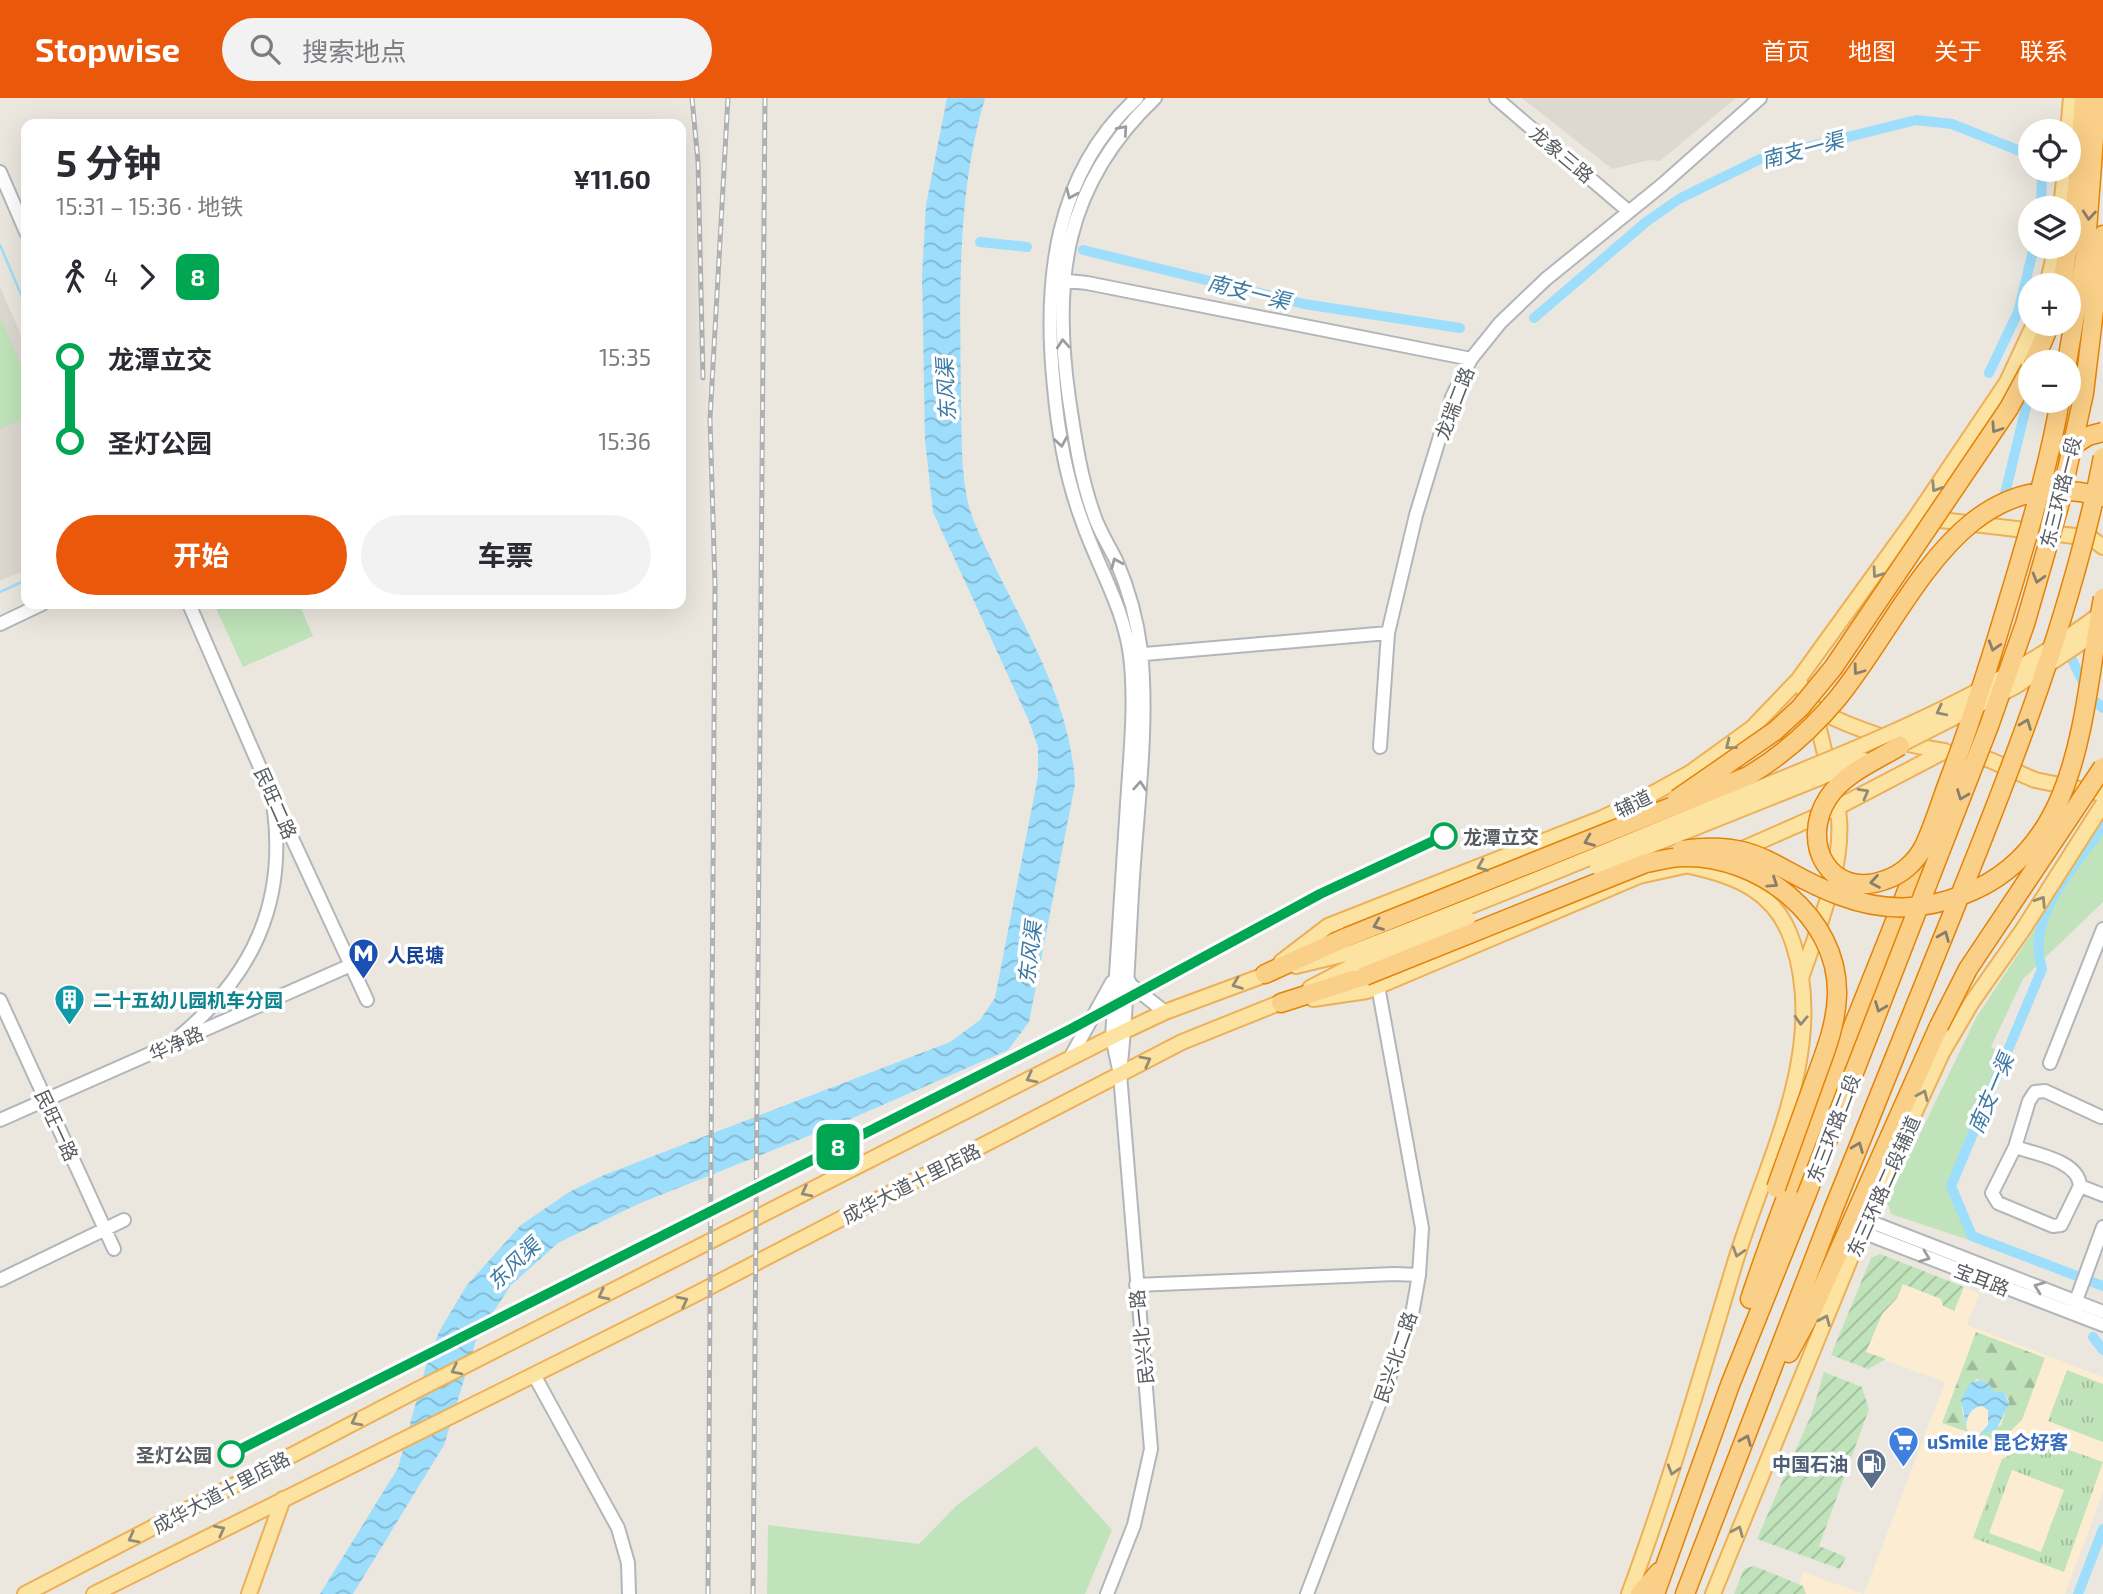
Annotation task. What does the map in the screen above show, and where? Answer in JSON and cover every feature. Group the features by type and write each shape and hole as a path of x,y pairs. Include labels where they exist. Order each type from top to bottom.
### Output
{"highway":[{"path":"2064,273 2077,190 2084,98"},
{"path":"2069,350 2085,257 2097,98"},
{"name":"东三环路一段","path":"2012,662 2059,506 2084,393 2103,235"},
{"path":"1651,817 1750,751 1800,708 1859,631 2018,391"},
{"path":"1782,1188 1923,849 1971,723 2048,469 2058,413"},
{"path":"2048,469 2066,450 2088,436 2103,432"},
{"name":"东三环路一段","path":"2044,674 2076,569 2103,457"},
{"path":"1281,1003 1651,817 1748,776 1779,757 1807,732 1854,676 1936,557 1966,526 1993,505 2019,495 2056,488 2074,489 2103,497"},
{"path":"1265,974 1359,963 1678,850 1710,846 1761,855 1820,889 1887,908 1919,908 1945,902 1983,887 2020,862 2051,822 2065,790 2103,598"},
{"name":"东三环路二段","path":"1656,1594 1730,1385 1806,1196 2012,662"},
{"name":"东三环路二段","path":"1689,1588 1833,1210 1977,855 2044,674"},
{"path":"1900,746 1837,787 1818,820 1816,842 1821,857 1839,878 1849,883 1872,885 1896,877 1923,849"},
{"path":"1765,1393 1861,1223 1939,1026 1968,968 2103,767"},
{"path":"1939,1026 1977,976 2103,785"},
{"path":"1646,863 1683,857 1714,860 1766,878 1791,895 1813,921 1834,969 1837,994 1828,1046 1782,1188 1750,1299 1730,1385"},
{"path":"1640,1594 1670,1558"}],"main road":[{"path":"2069,119 2071,98"},
{"name":"辅道","path":"1265,974 1328,926 1600,819 1690,773 1742,736 1798,680 1916,517 2007,382 2028,336"},
{"path":"1916,517 2099,539"},
{"path":"1359,963 1536,882 1899,732 2011,676 2103,612"},
{"path":"1359,963 1900,746 2016,686 2103,628"},
{"path":"1798,680 1814,708 1838,807 1834,867 1823,913 1800,980"},
{"path":"1814,708 1863,732 1894,742 1990,760 2035,780 2103,794"},
{"path":"1359,963 1639,876 1689,866 1750,848 1838,807 1945,751"},
{"name":"东三环路二段辅道","path":"1713,1594 1861,1223 1955,1029 2103,804"},
{"path":"1629,1594 1662,1505 1742,1240 1791,1100 1800,1051 1800,980 1793,943 1773,906 1760,892 1727,874 1689,866"},
{"name":"成华大道十里店路","path":"25,1594 417,1390 1118,1033 1265,974"},
{"name":"成华大道十里店路","path":"94,1594 469,1408 1182,1042 1281,1003"},
{"path":"249,1594 284,1499"}],"street":[{"path":"1135,655 1122,614 1082,522 1065,466 1050,353 1050,280 1064,211 1081,172 1100,139 1137,98"},
{"path":"1135,655 1136,613 1117,562 1094,516 1079,465 1065,370 1064,281 1075,219 1092,178 1113,142 1155,98"},
{"name":"龙象三路","path":"1496,98 1628,209"},
{"name":"龙瑞二路","path":"1380,747 1388,634 1416,515 1452,397 1471,359 1500,323 1527,297 1760,98"},
{"path":"0,172 21,220"},
{"path":"1050,280 1471,359"},
{"path":"0,624 32,609"},
{"name":"民旺二路","path":"191,609 272,795 367,1000"},
{"path":"1135,655 1388,634"},
{"name":"民兴北一路","path":"1107,1594 1134,1525 1151,1448 1136,1286 1118,1033 1135,655"},
{"path":"159,1050 204,1016 223,996 255,947 273,891 277,853 272,795"},
{"path":"2050,1063 2103,929"},
{"name":"民兴北二路","path":"1307,1594 1411,1320 1419,1275 1422,1228 1359,963"},
{"name":"华净路","path":"0,1121 351,965"},
{"path":"1070,1058 1121,976 1165,1012"},
{"name":"民旺一路","path":"0,1000 114,1249"},
{"path":"2015,1147 2073,1169 2080,1177 2080,1186 2061,1225 2053,1226 2033,1220 1998,1203 1992,1194 2015,1147 2029,1101 2035,1092 2045,1091 2101,1117"},
{"path":"2080,1186 2103,1195"},
{"path":"0,1280 124,1220"},
{"name":"宝耳路","path":"1861,1223 2074,1307 2103,1325"},
{"path":"2074,1307 2103,1227"},
{"path":"1136,1286 1419,1275"},
{"name":"宝耳路","path":"2074,1307 2103,1312"},
{"path":"534,1375 618,1528 628,1563 629,1594"}],"shaded area":[{"path":"1522,98 1736,98 1660,161 1649,160 1612,169"},
{"path":"0,287 21,335 21,572 0,581"},
{"path":"1903,1284 1941,1299 1954,1311 1964,1287 1979,1294 1967,1325 2103,1377 2103,1492 2065,1594 1864,1594 1945,1382 1866,1353 1882,1314 1897,1298"},
{"path":"1803,1572 1864,1594 1806,1594 1799,1585"}],"green space":[{"path":"0,316 21,364 21,420 0,429"},
{"path":"216,609 301,609 313,636 243,667"},
{"path":"2103,825 2103,902 2023,979 1991,1047 2003,1054 1948,1189 1969,1240 1891,1214 1887,1202 1976,1018"},
{"path":"1880,1254 1964,1287 1954,1311 1943,1306 1941,1299 1903,1284 1897,1298 1882,1314 1866,1352 1886,1359 1868,1369 1831,1355 1871,1258"},
{"path":"1976,1332 2045,1358 2022,1420 1998,1443 1978,1436 2001,1425 2009,1401 2004,1391 1994,1392 1980,1380 1977,1379 1970,1386 1963,1398 1962,1409 1968,1432 1942,1423"},
{"path":"2067,1370 2103,1384 2103,1442 2048,1421"},
{"path":"1824,1372 1862,1387 1869,1409 1819,1546 1846,1557 1840,1569 1757,1539 1812,1413"},
{"path":"2041,1440 2103,1462 2064,1572 1973,1538 2002,1459","holes":["2012,1470 2064,1490 2041,1552 1989,1533"]},
{"path":"1036,1446 1112,1530 1085,1594 767,1594 768,1525 919,1544 956,1506"},
{"path":"1754,1566 1803,1586 1806,1594 1734,1594 1744,1569"}],"water":[{"name":"东风渠","path":"947,98 985,98 969,172 962,247 961,427 966,491 973,519 1050,681 1071,749 1075,784 1029,1022 1008,1050 846,1121 638,1204 558,1243 511,1285 477,1337 444,1445 353,1594 320,1594 398,1468 427,1362 440,1330 467,1285 521,1225 569,1192 604,1175 950,1042 980,1020 995,998 1038,776 1038,747 1029,721 933,512 925,440 922,275 926,205"},
{"path":"1980,1380 1990,1385 1994,1392 2004,1391 2009,1404 1997,1428 1978,1436 1988,1425 1988,1410 1982,1406 1972,1410 1966,1426 1961,1400 1970,1383"}],"waterway":[{"name":"南支一渠","path":"1534,318 1646,222 1679,199 1760,159 1916,120 1952,124 2018,150"},
{"name":"南支一渠","path":"2041,196 2042,182"},
{"name":"南支一渠","path":"980,242 1027,247"},
{"path":"0,245 21,294"},
{"name":"南支一渠","path":"1083,250 1304,304 1460,328"},
{"name":"南支一渠","path":"1989,373 2018,312 2031,259"},
{"name":"南支一渠","path":"2003,502 2025,413"},
{"path":"0,592 21,582"},
{"name":"南支一渠","path":"2067,649 2090,697 2103,708"},
{"name":"南支一渠","path":"2103,826 2067,875 2046,911 2040,930 2042,969 1951,1186 1972,1236 2103,1286"},
{"name":"南支一渠","path":"2093,1337 2103,1350"},
{"name":"南支一渠","path":"2078,1594 2103,1529"}],"railway":[{"path":"692,98 698,162 703,378"},
{"path":"708,1594 715,585 710,419 728,98"},
{"path":"753,1594 765,98"}],"metro line":[{"name":"8","path":"231,1454 1071,1029 1320,894 1444,836"}],"place":[{"name":"龙潭立交","path":"1444,836"},
{"name":"人民塘","path":"364,981"},
{"name":"二十五幼儿园机车分园","path":"70,1026"},
{"name":"圣灯公园","path":"231,1454"},
{"name":"uSmile 昆仑好客","path":"1904,1468"},
{"name":"中国石油","path":"1871,1490"}]}
